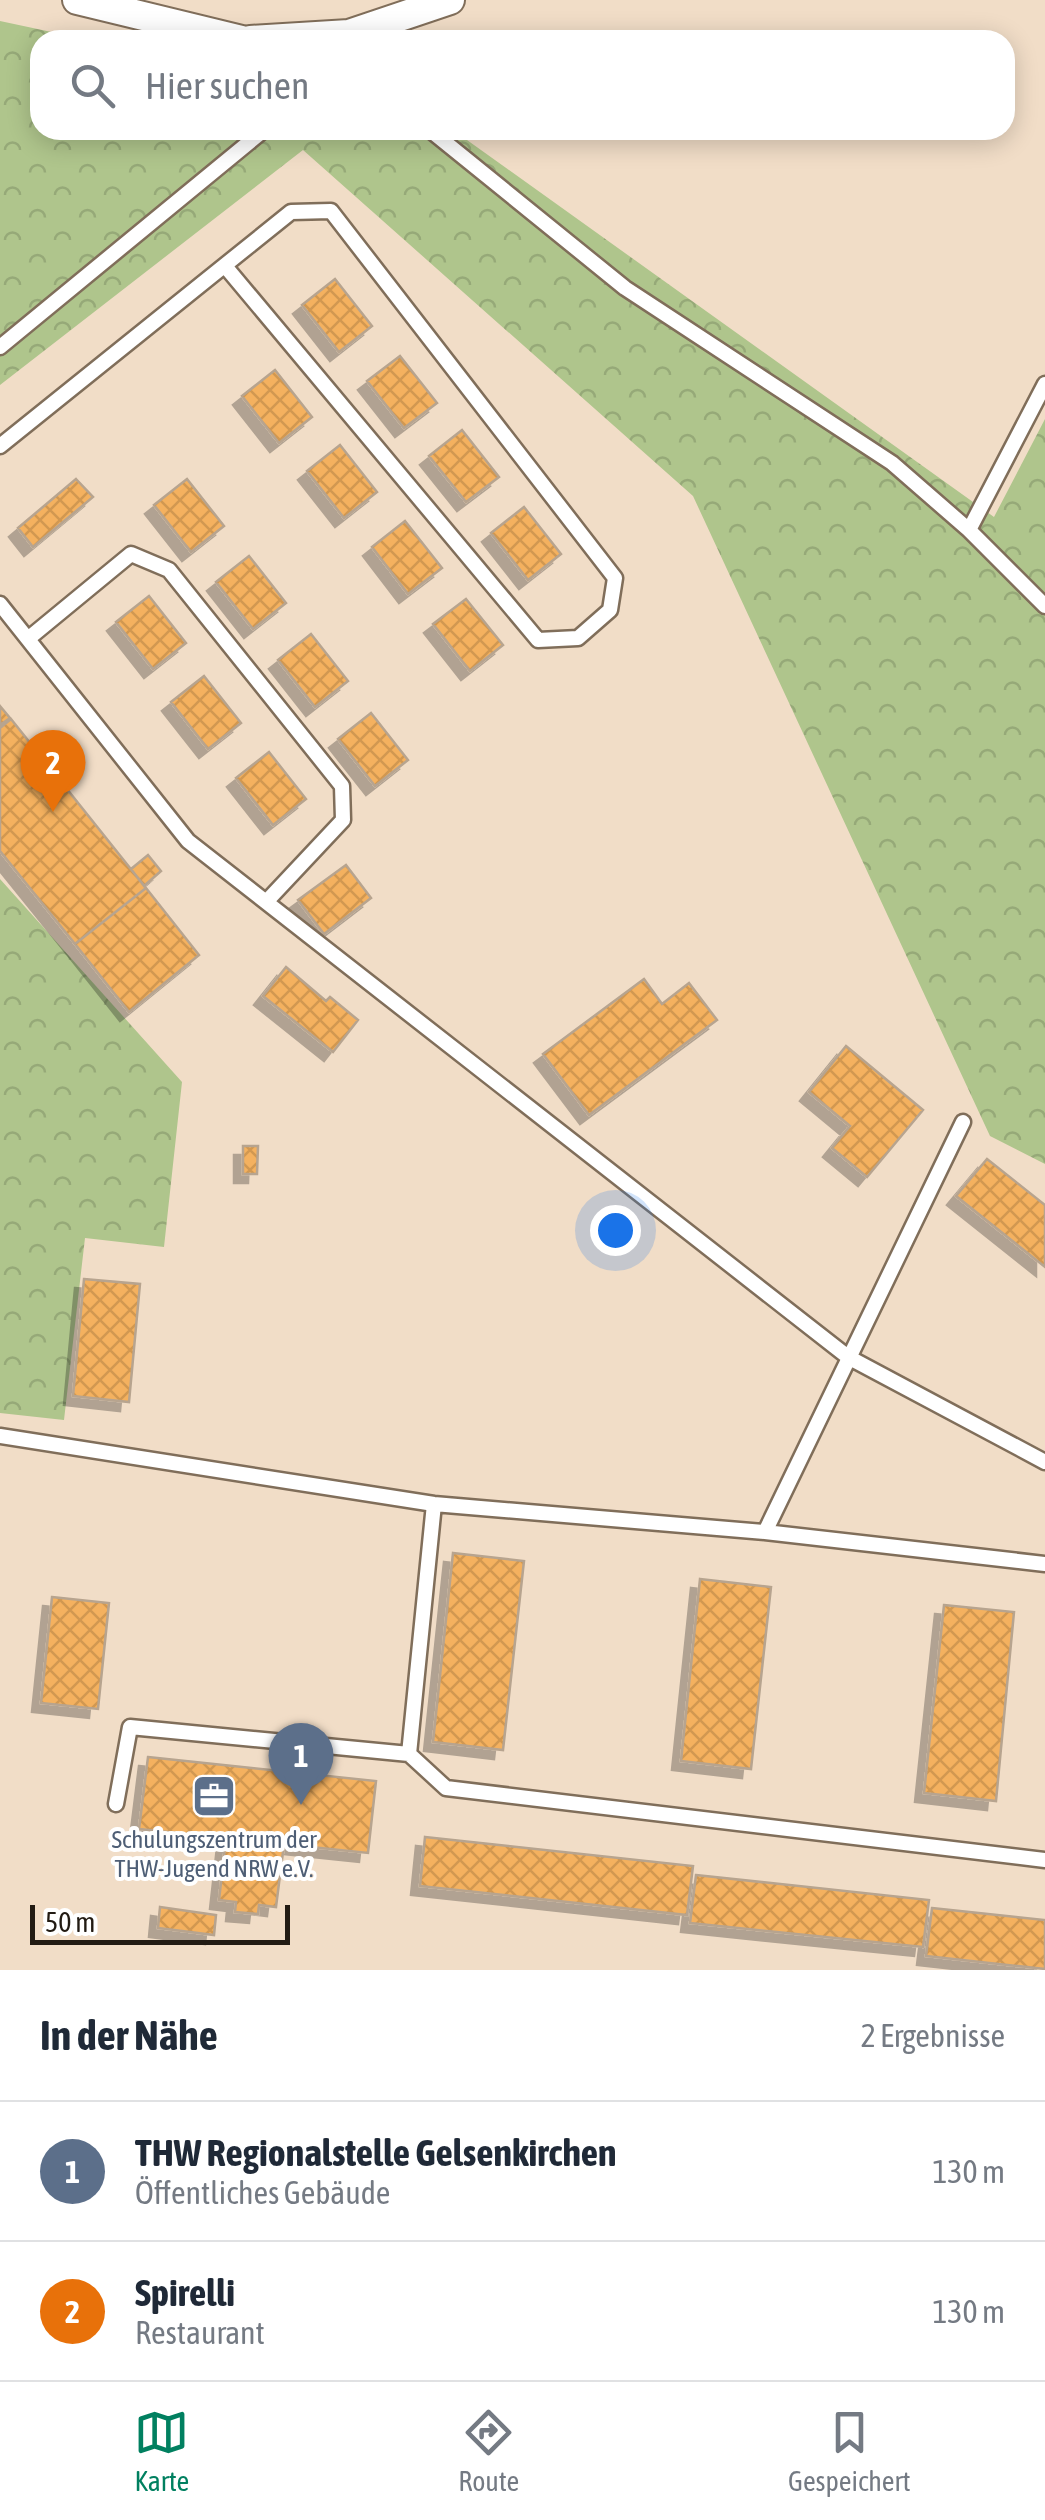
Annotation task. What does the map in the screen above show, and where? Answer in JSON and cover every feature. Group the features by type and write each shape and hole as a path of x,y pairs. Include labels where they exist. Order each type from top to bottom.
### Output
{"street":[{"path":"77,0 201,30"},
{"path":"361,30 450,0"}],"lane":[{"path":"0,348 252,140"},
{"path":"442,140 625,288 892,463 969,530 1045,606"},
{"path":"0,446 291,212 331,212 615,578 610,610 578,638 538,640 224,266"},
{"path":"969,530 1045,384"},
{"path":"29,638 131,554 169,570 342,786 343,820 266,902"},
{"path":"0,604 188,840 848,1357 1045,1462"},
{"path":"765,1532 963,1122"},
{"path":"0,1436 434,1504 765,1532 1045,1564"},
{"path":"409,1754 434,1504"},
{"path":"116,1804 130,1727 409,1754 446,1788 1045,1860"}],"green space":[{"path":"0,21 42,30 30,30 30,140 467,140 994,517 1045,419 1045,1164 990,1136 693,496 303,150 0,385"},
{"path":"0,879 182,1082 164,1247 85,1238 64,1420 0,1413"}],"building":[{"path":"335,279 372,326 339,352 302,305"},
{"path":"400,356 437,403 404,428 367,381"},
{"path":"275,370 312,417 279,443 242,396"},
{"path":"462,430 499,477 466,502 429,456"},
{"path":"340,445 377,492 344,518 307,471"},
{"path":"76,479 93,497 33,547 18,528"},
{"path":"187,479 224,526 191,552 154,505"},
{"path":"524,507 561,554 528,580 491,533"},
{"path":"405,521 442,568 408,594 372,547"},
{"path":"249,556 286,603 253,629 216,582"},
{"path":"149,596 186,643 153,669 116,622"},
{"path":"466,599 503,645 470,671 433,624"},
{"path":"311,634 348,681 315,707 278,660"},
{"path":"204,676 241,723 208,749 171,702"},
{"path":"0,706 10,718 0,725"},
{"path":"371,713 408,760 375,786 338,739"},
{"path":"11,719 146,888 75,944 0,851 0,728"},
{"path":"269,752 306,799 273,825 236,778"},
{"path":"148,855 161,871 144,886 131,869"},
{"path":"346,865 371,898 324,934 298,900"},
{"path":"146,888 199,955 129,1012 75,944"},
{"path":"286,967 326,1001 330,997 358,1020 333,1052 263,996"},
{"path":"644,979 662,1004 689,983 717,1020 589,1115 543,1054"},
{"path":"846,1046 923,1110 867,1177 832,1148 850,1126 809,1092"},
{"path":"243,1146 258,1146 257,1174 243,1174"},
{"path":"987,1159 1045,1205 1045,1267 956,1196"},
{"path":"84,1279 140,1284 129,1402 73,1396"},
{"path":"453,1553 524,1561 503,1750 433,1742"},
{"path":"700,1579 771,1587 751,1769 681,1761"},
{"path":"52,1597 109,1603 98,1709 41,1703"},
{"path":"944,1605 1014,1612 996,1801 924,1793"},
{"path":"148,1757 376,1781 368,1853 139,1829"},
{"path":"425,1837 693,1866 687,1915 420,1886"},
{"path":"226,1838 284,1844 276,1907 259,1905 258,1914 235,1912 236,1902 219,1900"},
{"path":"696,1875 929,1900 923,1947 690,1923"},
{"path":"160,1907 216,1915 214,1935 158,1928"},
{"path":"932,1908 1045,1920 1045,1969 926,1956"}],"place":[{"name":"Spirelli","path":"53,812"},
{"name":"Schulungszentrum der THW-Jugend NRW e.V.","path":"214,1796"},
{"name":"THW Regionalstelle Gelsenkirchen","path":"301,1805"}]}
